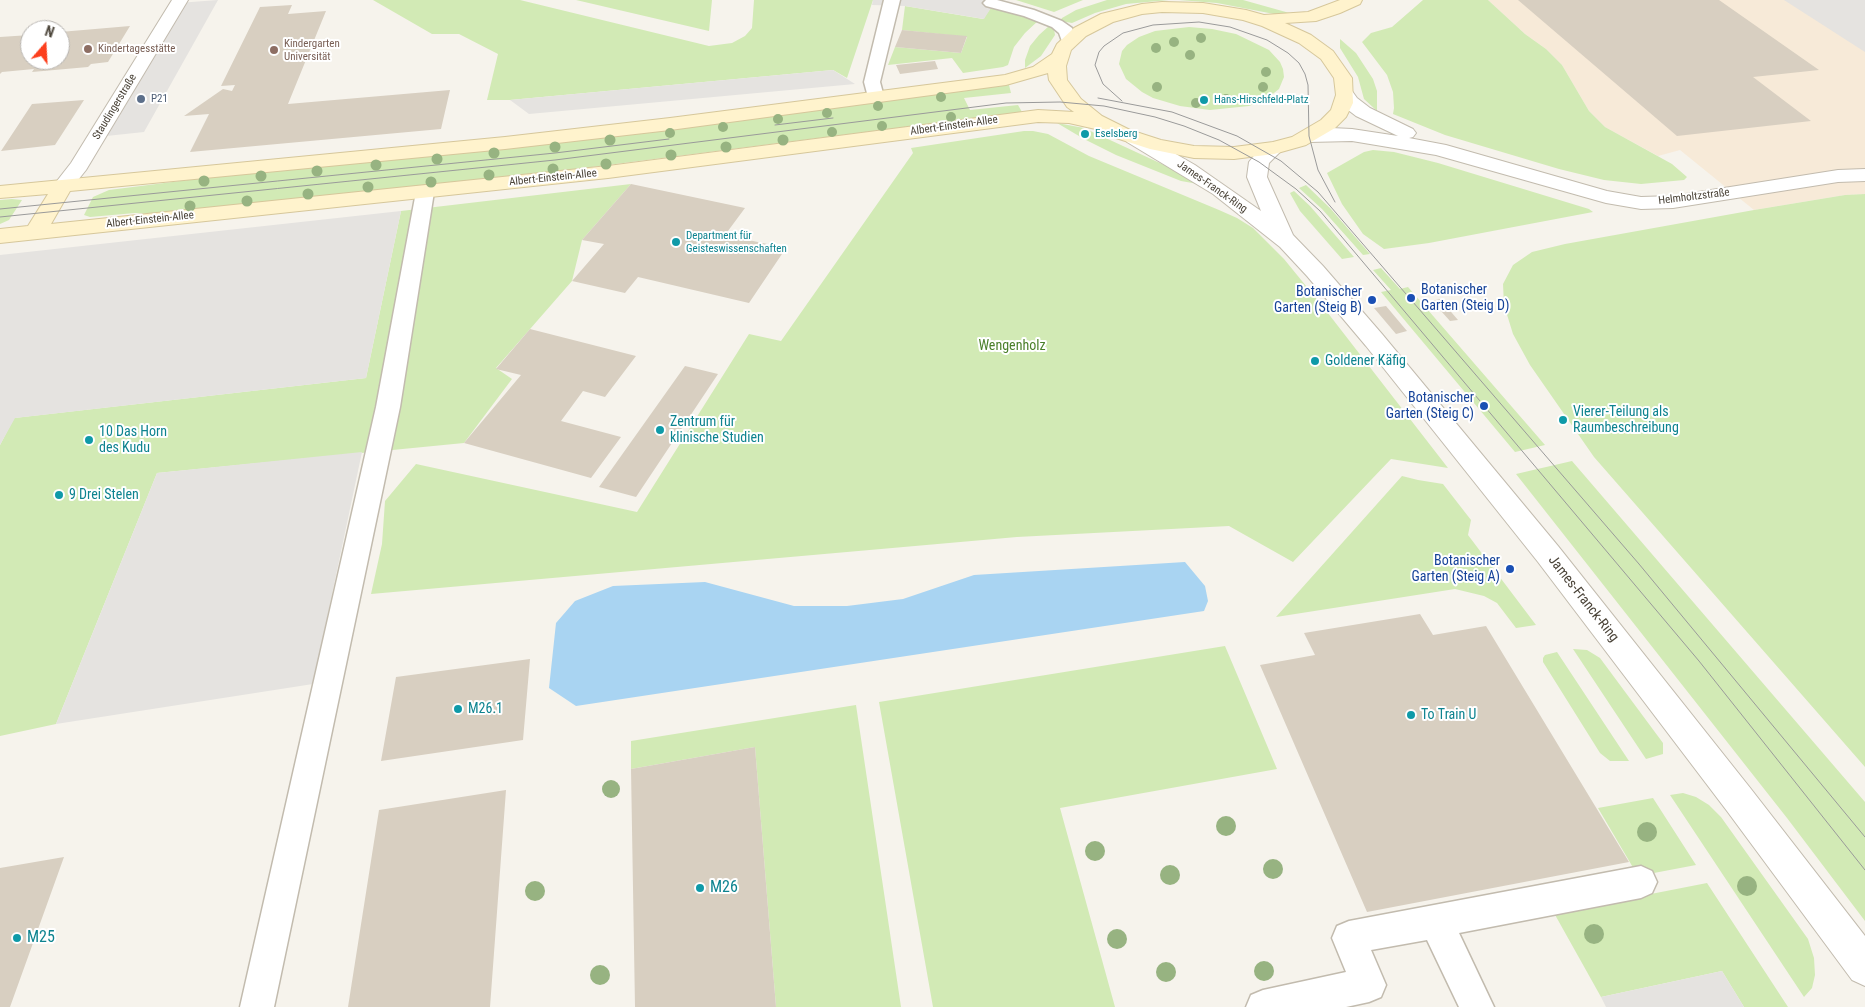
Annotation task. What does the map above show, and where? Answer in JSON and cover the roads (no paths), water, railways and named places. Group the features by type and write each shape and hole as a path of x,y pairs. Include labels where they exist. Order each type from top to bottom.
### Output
{"street":[{"name":"Staudingerstraße","path":"63,186 80,166 180,0"},
{"path":"1256,18 1288,30 1305,39 1327,55 1343,78 1345,95 1344,103 1339,113 1328,124 1309,136 1274,148 1243,152 1207,153 1169,148 1134,138 1103,125 1080,109 1062,87 1057,74 1059,57 1069,40 1092,24 1124,13 1162,8 1203,8 1256,18 1300,19 1324,13 1354,0"},
{"path":"1327,55 1335,30 1360,0"},
{"path":"0,192 557,137 876,98 1012,79 1039,71 1059,57"},
{"name":"Helmholtzstraße","path":"1345,95 1356,107 1372,117 1439,149"},
{"name":"Albert-Einstein-Allee","path":"0,236 608,172 1038,116 1068,117 1103,125"},
{"name":"Helmholtzstraße","path":"1309,136 1331,134 1363,136 1439,149 1571,188 1606,197 1641,202 1673,202 1838,176 1865,175"},
{"name":"James-Franck-Ring","path":"1134,138 1208,182 1288,242 1374,340 1548,554 1739,800 1865,967"},
{"name":"James-Franck-Ring","path":"1274,148 1267,152 1259,162 1257,177 1264,198 1288,242"},
{"path":"35,232 63,186"}],"lane":[{"path":"876,98 872,82 892,0"},
{"path":"991,3 1029,12 1057,24 1066,31 1069,40"},
{"path":"257,1007 388,407 425,192"},
{"path":"1262,1007 1369,985 1349,938 1641,882"},
{"path":"1436,922 1477,1007"}],"water":[{"path":"1185,562 1205,586 1208,601 1204,611 576,706 549,688 556,623 575,601 613,586 705,582 794,606 847,606 903,599 974,575"}],"tram line":[{"path":"1122,101 1103,84 1095,65 1099,52 1104,46 1123,33 1153,25 1199,22 1230,27 1267,40 1288,53 1299,63 1305,74 1308,85 1309,136 1318,170 1335,202"},
{"path":"1098,98 1172,112 1237,136 1281,161 1318,192 1639,564 1865,837"},
{"path":"0,217 555,160 1006,103 1060,102 1104,106 1155,117 1184,126 1219,140 1259,162 1296,189 1320,211 1699,661 1865,870"},
{"path":"775,125 833,118"},
{"path":"0,209 555,153 669,139"}],"place":[{"name":"Kindertagesstätte","path":"88,49"},
{"name":"Kindergarten Universität","path":"274,50"},
{"name":"P21","path":"141,99"},
{"name":"Hans-Hirschfeld-Platz","path":"1204,100"},
{"name":"Eselsberg","path":"1085,134"},
{"name":"Department für Geisteswissenschaften","path":"676,242"},
{"name":"Botanischer Garten (Steig D)","path":"1411,298"},
{"name":"Botanischer Garten (Steig B)","path":"1372,300"},
{"name":"Goldener Käfig","path":"1315,361"},
{"name":"Botanischer Garten (Steig C)","path":"1484,406"},
{"name":"Vierer-Teilung als Raumbeschreibung","path":"1563,420"},
{"name":"Zentrum für klinische Studien","path":"660,430"},
{"name":"10 Das Horn des Kudu","path":"89,440"},
{"name":"9 Drei Stelen","path":"59,495"},
{"name":"Botanischer Garten (Steig A)","path":"1510,569"},
{"name":"M26.1","path":"458,709"},
{"name":"To Train U","path":"1411,715"},
{"name":"M26","path":"700,888"},
{"name":"M25","path":"17,938"}],"park label":[{"name":"Wengenholz","path":"1012,346"}]}
